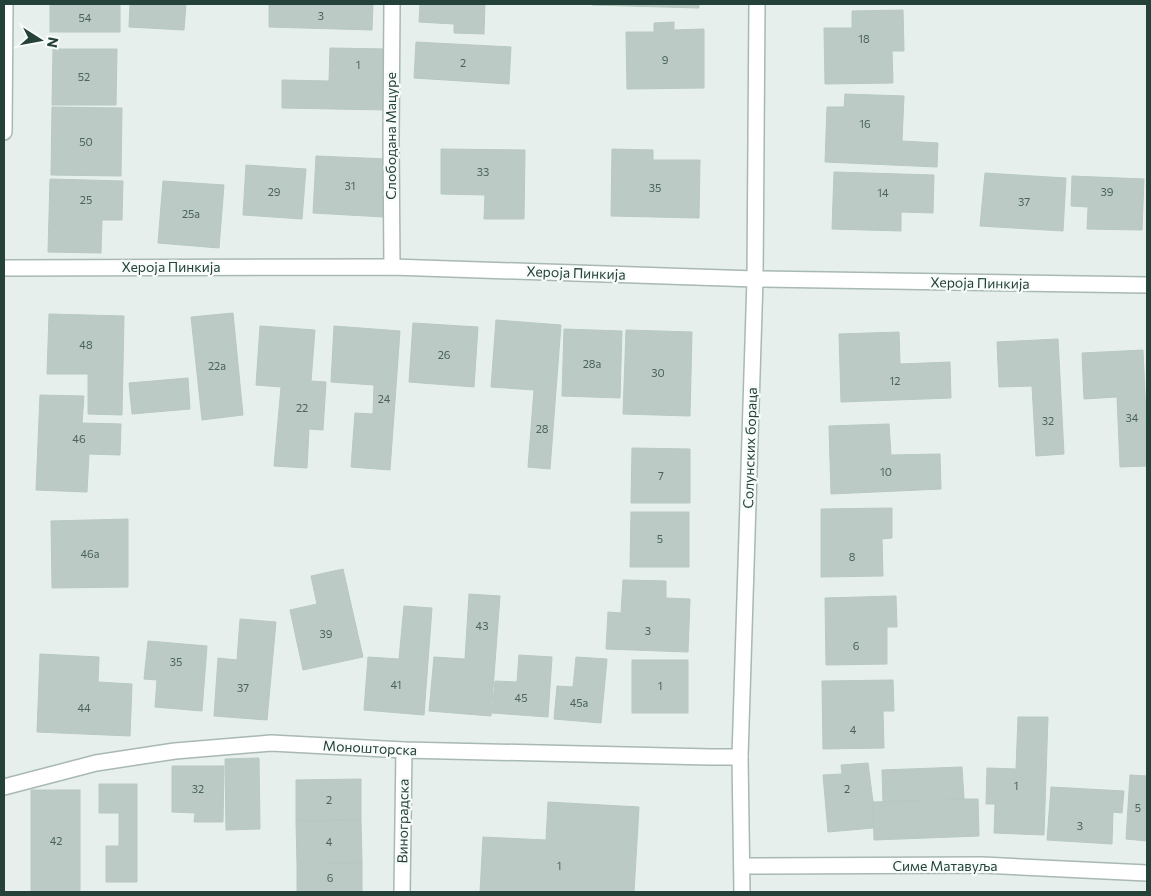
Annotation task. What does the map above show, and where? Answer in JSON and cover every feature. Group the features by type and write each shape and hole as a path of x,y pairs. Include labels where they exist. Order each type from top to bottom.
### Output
{"street":[{"path":"4,132 5,4"},
{"name":"Слободана Мацуре","path":"392,4 392,267"},
{"name":"Солунских бораца","path":"742,892 740,757 755,279 757,4"},
{"name":"Хероја Пинкија","path":"4,268 392,267 755,279 1147,285"},
{"name":"Моношторска","path":"4,787 96,763 176,751 271,743 404,750 740,757"},
{"name":"Виноградска","path":"402,892 404,750"},
{"name":"Симе Матавуља","path":"742,866 982,865 1147,873"}],"building":[{"path":"50,4 120,4 120,32 50,32"},
{"path":"130,4 186,4 184,30 129,27"},
{"path":"269,4 373,4 372,30 269,27"},
{"path":"420,4 485,4 484,34 454,33 454,24 419,22"},
{"path":"699,4 699,8 592,5"},
{"path":"903,10 904,51 892,51 893,83 825,84 824,28 852,28 852,11"},
{"path":"674,22 674,30 704,29 704,88 627,89 626,32 654,32 654,23"},
{"path":"416,42 511,47 509,84 414,78"},
{"path":"330,48 386,49 385,110 282,108 282,80 329,81"},
{"path":"53,49 117,49 116,105 52,105"},
{"path":"845,94 904,96 902,141 938,143 937,167 825,162 827,107 844,107"},
{"path":"52,107 122,108 121,176 51,175"},
{"path":"441,149 525,150 524,219 484,219 485,195 441,194"},
{"path":"612,149 653,150 653,160 700,160 699,218 611,216"},
{"path":"316,156 387,159 384,217 313,213"},
{"path":"246,165 306,169 302,219 243,215"},
{"path":"834,172 934,175 933,213 901,212 901,231 832,229"},
{"path":"985,173 1066,178 1063,231 980,226"},
{"path":"1072,176 1144,179 1142,230 1087,229 1088,207 1071,206"},
{"path":"50,179 123,181 122,220 102,220 101,253 48,252"},
{"path":"163,181 224,185 219,248 158,243"},
{"path":"233,313 243,415 202,420 191,317"},
{"path":"49,314 124,316 122,415 88,414 88,374 47,374"},
{"path":"496,320 561,325 550,469 528,467 534,390 491,387"},
{"path":"413,323 478,327 474,387 409,382"},
{"path":"260,326 315,330 311,381 326,382 323,430 309,429 307,468 274,466 281,387 256,385"},
{"path":"334,326 400,331 390,470 351,467 355,413 373,414 374,385 331,382"},
{"path":"564,329 622,331 620,398 562,396"},
{"path":"626,330 692,332 690,416 623,414"},
{"path":"899,332 900,364 950,362 951,398 841,402 839,334"},
{"path":"1058,339 1064,454 1036,456 1032,386 999,387 997,342"},
{"path":"1143,350 1147,466 1120,467 1117,397 1084,399 1082,353"},
{"path":"188,378 190,409 132,414 129,383"},
{"path":"40,395 84,396 82,423 121,424 120,455 89,454 87,492 36,490"},
{"path":"889,424 891,455 940,454 941,489 831,494 829,426"},
{"path":"632,448 690,449 690,503 631,503"},
{"path":"892,508 892,538 882,539 883,576 821,577 821,509"},
{"path":"631,512 689,512 689,567 630,567"},
{"path":"128,519 128,587 52,588 51,521"},
{"path":"343,569 363,657 303,670 290,610 317,604 311,576"},
{"path":"623,580 666,581 666,598 690,599 688,652 606,649 608,612 621,613"},
{"path":"469,594 500,596 491,716 429,711 434,657 465,659"},
{"path":"896,596 897,627 887,627 887,664 826,665 825,598"},
{"path":"404,606 432,608 424,715 364,710 368,657 399,659"},
{"path":"240,619 276,622 267,720 214,716 218,658 237,660"},
{"path":"148,641 207,646 202,711 155,707 157,680 144,679"},
{"path":"40,654 99,657 98,682 132,684 130,736 37,732"},
{"path":"519,655 552,657 548,717 492,713 495,681 517,682"},
{"path":"576,657 607,659 601,723 554,719 557,686 573,687"},
{"path":"632,660 688,660 688,713 632,713"},
{"path":"893,680 894,711 883,711 884,748 823,749 822,681"},
{"path":"1018,717 1048,717 1044,835 994,833 995,804 986,804 987,768 1016,769"},
{"path":"259,758 260,829 226,830 225,759"},
{"path":"868,763 873,802 873,828 828,832 823,775 842,774 841,765"},
{"path":"172,766 224,766 223,822 194,822 195,813 172,812"},
{"path":"962,767 964,799 883,803 882,770"},
{"path":"1130,775 1147,776 1147,841 1126,839"},
{"path":"361,779 361,820 296,821 296,780"},
{"path":"99,784 137,784 137,882 106,882 106,846 119,846 119,813 99,813"},
{"path":"1051,787 1124,791 1122,813 1113,812 1112,844 1047,840"},
{"path":"31,790 80,790 80,892 31,892"},
{"path":"978,799 979,836 874,840 873,802"},
{"path":"548,802 639,807 634,892 480,892 483,837 546,840"},
{"path":"361,820 362,863 297,864 296,821"},
{"path":"362,863 362,892 297,892 297,864"}]}
